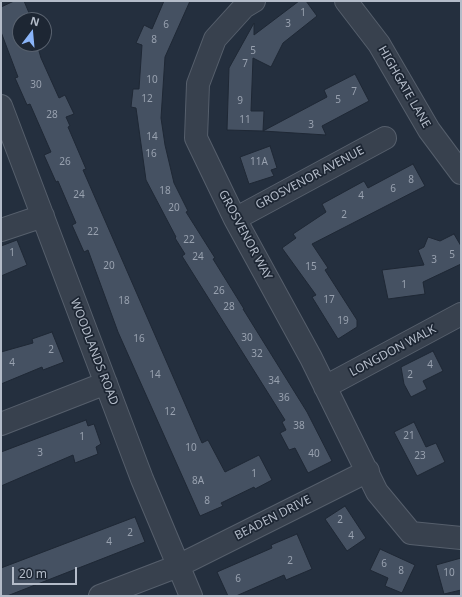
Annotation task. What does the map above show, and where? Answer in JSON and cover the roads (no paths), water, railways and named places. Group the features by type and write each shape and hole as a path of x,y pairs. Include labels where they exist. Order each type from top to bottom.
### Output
{"street":[{"name":"GROSVENOR WAY","path":"254,1 244,7 215,39 198,84 196,138 235,218 325,387 378,492 411,532 461,538"},
{"name":"HIGHGATE LANE","path":"346,1 379,44 429,130 461,174"},
{"name":"WOODLANDS ROAD","path":"1,106 142,479 191,596"},
{"name":"GROSVENOR AVENUE","path":"235,218 385,138"},
{"path":"1,230 43,216"},
{"name":"LONGDON WALK","path":"325,387 461,314"},
{"path":"1,424 106,383"},
{"name":"BEADEN DRIVE","path":"100,596 178,566 368,471"}]}
